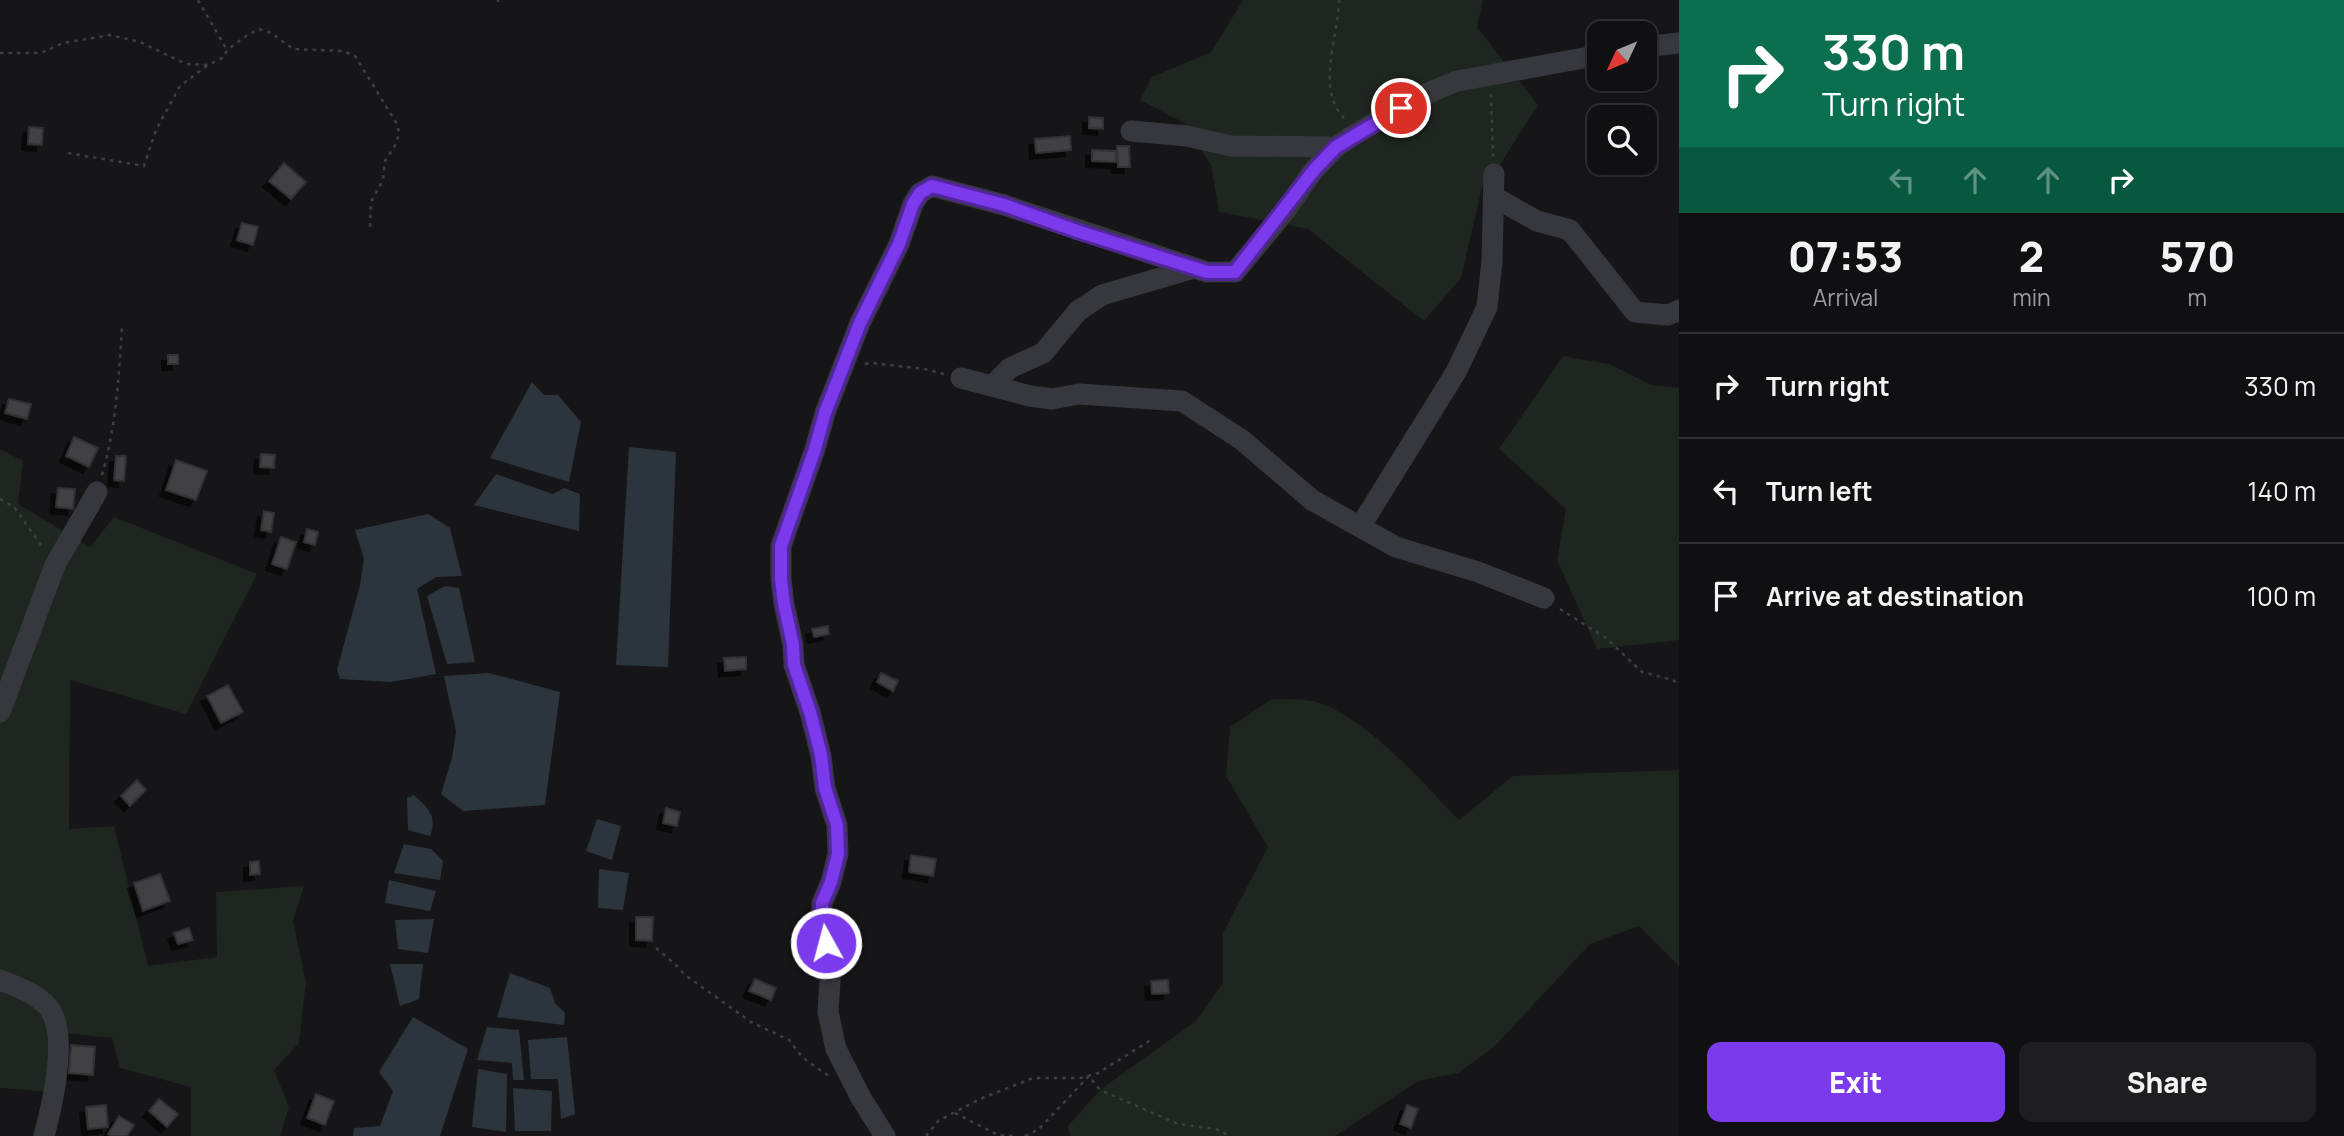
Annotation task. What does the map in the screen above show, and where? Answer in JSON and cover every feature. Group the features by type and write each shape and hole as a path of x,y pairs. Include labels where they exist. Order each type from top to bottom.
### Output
{"street":[{"path":"1657,46 1679,43"},
{"path":"885,1136 861,1098 836,1049 828,1012 831,965 822,920 822,903 838,854 837,825 825,788 821,755 810,712 794,665 781,579 781,546 842,367 920,193 932,186 1004,205 1207,272 1235,272 1314,170 1336,147 1359,132 1422,96 1457,81 1587,57"},
{"path":"1131,131 1187,136 1231,146 1336,147"},
{"path":"1360,527 1456,372 1487,307 1492,261 1494,174"},
{"path":"1494,197 1537,220 1570,230 1635,312 1668,315 1679,310"},
{"path":"993,386 1010,368 1043,353 1078,311 1102,295 1194,268"},
{"path":"961,378 1052,399 1079,394 1182,401 1242,440 1312,500 1396,547 1478,572 1544,598"},
{"path":"0,712 55,565 97,492"},
{"path":"0,980 36,996 50,1009 57,1026 58,1068 54,1101 44,1136"}],"path":[{"path":"198,0 227,50"},
{"path":"1339,0 1339,19 1330,57 1332,97 1340,114 1359,132"},
{"path":"68,153 144,166 156,130 180,86 208,65 224,57 227,50 259,29 271,33 293,49 343,51 355,56 397,124 399,134 396,144 385,161 383,180 371,202 370,229"},
{"path":"0,53 41,52 63,43 110,35 140,42 186,64 208,65"},
{"path":"1490,76 1494,174"},
{"path":"97,492 109,451 117,405 122,326"},
{"path":"842,367 872,362 925,369 961,378"},
{"path":"0,499 14,507 55,565"},
{"path":"1544,598 1606,638 1642,672 1673,680 1679,685"},
{"path":"656,948 684,975 751,1022 789,1040 803,1058 832,1078"},
{"path":"926,1136 939,1121 980,1099 1033,1078 1080,1078 1098,1073 1151,1040"},
{"path":"1025,1136 1038,1130 1088,1076"},
{"path":"1088,1076 1101,1090 1178,1124 1216,1129 1230,1136"},
{"path":"955,1113 998,1135 1013,1136"}],"shaded area":[{"path":"1243,0 1483,0 1477,27 1538,105 1494,174 1483,183 1461,278 1424,321 1308,229 1219,212 1211,165 1184,123 1140,100 1152,77 1211,52"},
{"path":"1563,356 1609,364 1651,385 1679,388 1679,640 1597,649 1557,560 1566,509 1499,449"},
{"path":"532,382 544,395 558,395 581,422 569,482 490,458"},
{"path":"629,447 676,452 668,667 616,665"},
{"path":"0,449 23,461 18,504 90,547 114,517 257,574 186,714 70,680 69,829 114,826 148,966 217,957 216,892 304,886 293,921 306,982 299,1043 274,1070 289,1107 280,1136 191,1136 191,1087 120,1068 112,1038 66,1033 64,1093 0,1088"},
{"path":"496,474 553,494 564,488 580,494 579,531 474,505"},
{"path":"428,514 450,528 462,576 436,577 417,589 436,674 391,682 340,679 337,670 360,585 364,559 355,530"},
{"path":"445,586 459,588 475,662 447,664 427,596"},
{"path":"489,673 560,692 545,805 463,811 441,794 452,758 456,731 444,676"},
{"path":"1272,699 1315,701 1358,724 1395,754 1459,820 1513,776 1679,770 1679,966 1639,926 1590,944 1494,1047 1458,1073 1418,1081 1335,1136 1070,1136 1068,1126 1100,1090 1196,1021 1223,983 1223,933 1268,847 1226,776 1230,727"},
{"path":"414,795 427,808 432,818 430,836 408,830 407,798"},
{"path":"597,819 621,826 612,860 586,851"},
{"path":"404,844 431,849 443,861 440,880 394,873"},
{"path":"599,869 629,873 623,910 598,908"},
{"path":"389,880 436,891 430,911 385,903"},
{"path":"434,919 428,953 398,949 395,920"},
{"path":"390,964 423,964 419,999 400,1006"},
{"path":"510,973 550,988 555,1003 565,1013 564,1025 497,1017"},
{"path":"413,1017 468,1049 440,1136 353,1136 354,1128 380,1126 393,1091 379,1072"},
{"path":"487,1027 519,1030 524,1080 513,1080 512,1063 477,1060"},
{"path":"567,1037 575,1114 561,1119 558,1079 531,1079 528,1040"},
{"path":"478,1069 507,1074 506,1132 472,1127"},
{"path":"513,1088 552,1091 551,1131 515,1131"}],"building":[{"path":"1089,117 1103,118 1103,129 1089,128"},
{"path":"29,127 43,128 42,145 28,144"},
{"path":"1070,136 1071,150 1036,153 1035,139"},
{"path":"1117,146 1129,146 1130,167 1118,167"},
{"path":"1092,150 1116,151 1116,162 1092,161"},
{"path":"284,163 306,182 291,199 269,181"},
{"path":"242,223 258,227 253,245 237,240"},
{"path":"168,355 178,355 178,364 168,364"},
{"path":"9,399 31,404 27,419 5,413"},
{"path":"74,437 98,448 89,467 66,456"},
{"path":"261,454 275,455 274,468 260,467"},
{"path":"116,456 126,456 124,481 114,480"},
{"path":"176,460 207,471 196,500 166,490"},
{"path":"58,488 75,489 73,509 56,507"},
{"path":"264,511 274,513 271,532 261,530"},
{"path":"307,529 318,532 315,545 304,542"},
{"path":"281,537 296,542 287,569 272,564"},
{"path":"828,626 829,634 814,637 812,629"},
{"path":"746,657 746,669 725,671 724,658"},
{"path":"881,673 898,681 893,691 877,682"},
{"path":"228,685 243,712 221,723 207,696"},
{"path":"137,780 146,790 130,806 121,796"},
{"path":"666,808 680,812 677,826 663,823"},
{"path":"911,855 936,859 933,876 909,872"},
{"path":"259,861 260,874 250,875 250,862"},
{"path":"160,874 170,901 143,911 134,883"},
{"path":"636,917 653,917 652,941 636,940"},
{"path":"189,928 193,940 178,944 174,933"},
{"path":"755,979 776,988 771,1000 749,991"},
{"path":"1168,980 1169,993 1152,994 1151,981"},
{"path":"71,1045 95,1047 93,1075 69,1073"},
{"path":"316,1094 334,1101 325,1125 307,1118"},
{"path":"159,1099 178,1114 167,1127 149,1111"},
{"path":"106,1105 108,1127 88,1129 86,1107"},
{"path":"1407,1105 1418,1109 1411,1128 1400,1124"},
{"path":"119,1116 134,1125 127,1136 108,1134"}],"route":[{"path":"826,943 822,903 838,854 837,825 825,788 821,755 810,712 794,665 781,579 781,546 852,341 899,244 913,204 920,193 932,186 1004,205 1207,272 1235,272 1286,210 1314,170 1336,147 1401,108"}]}
